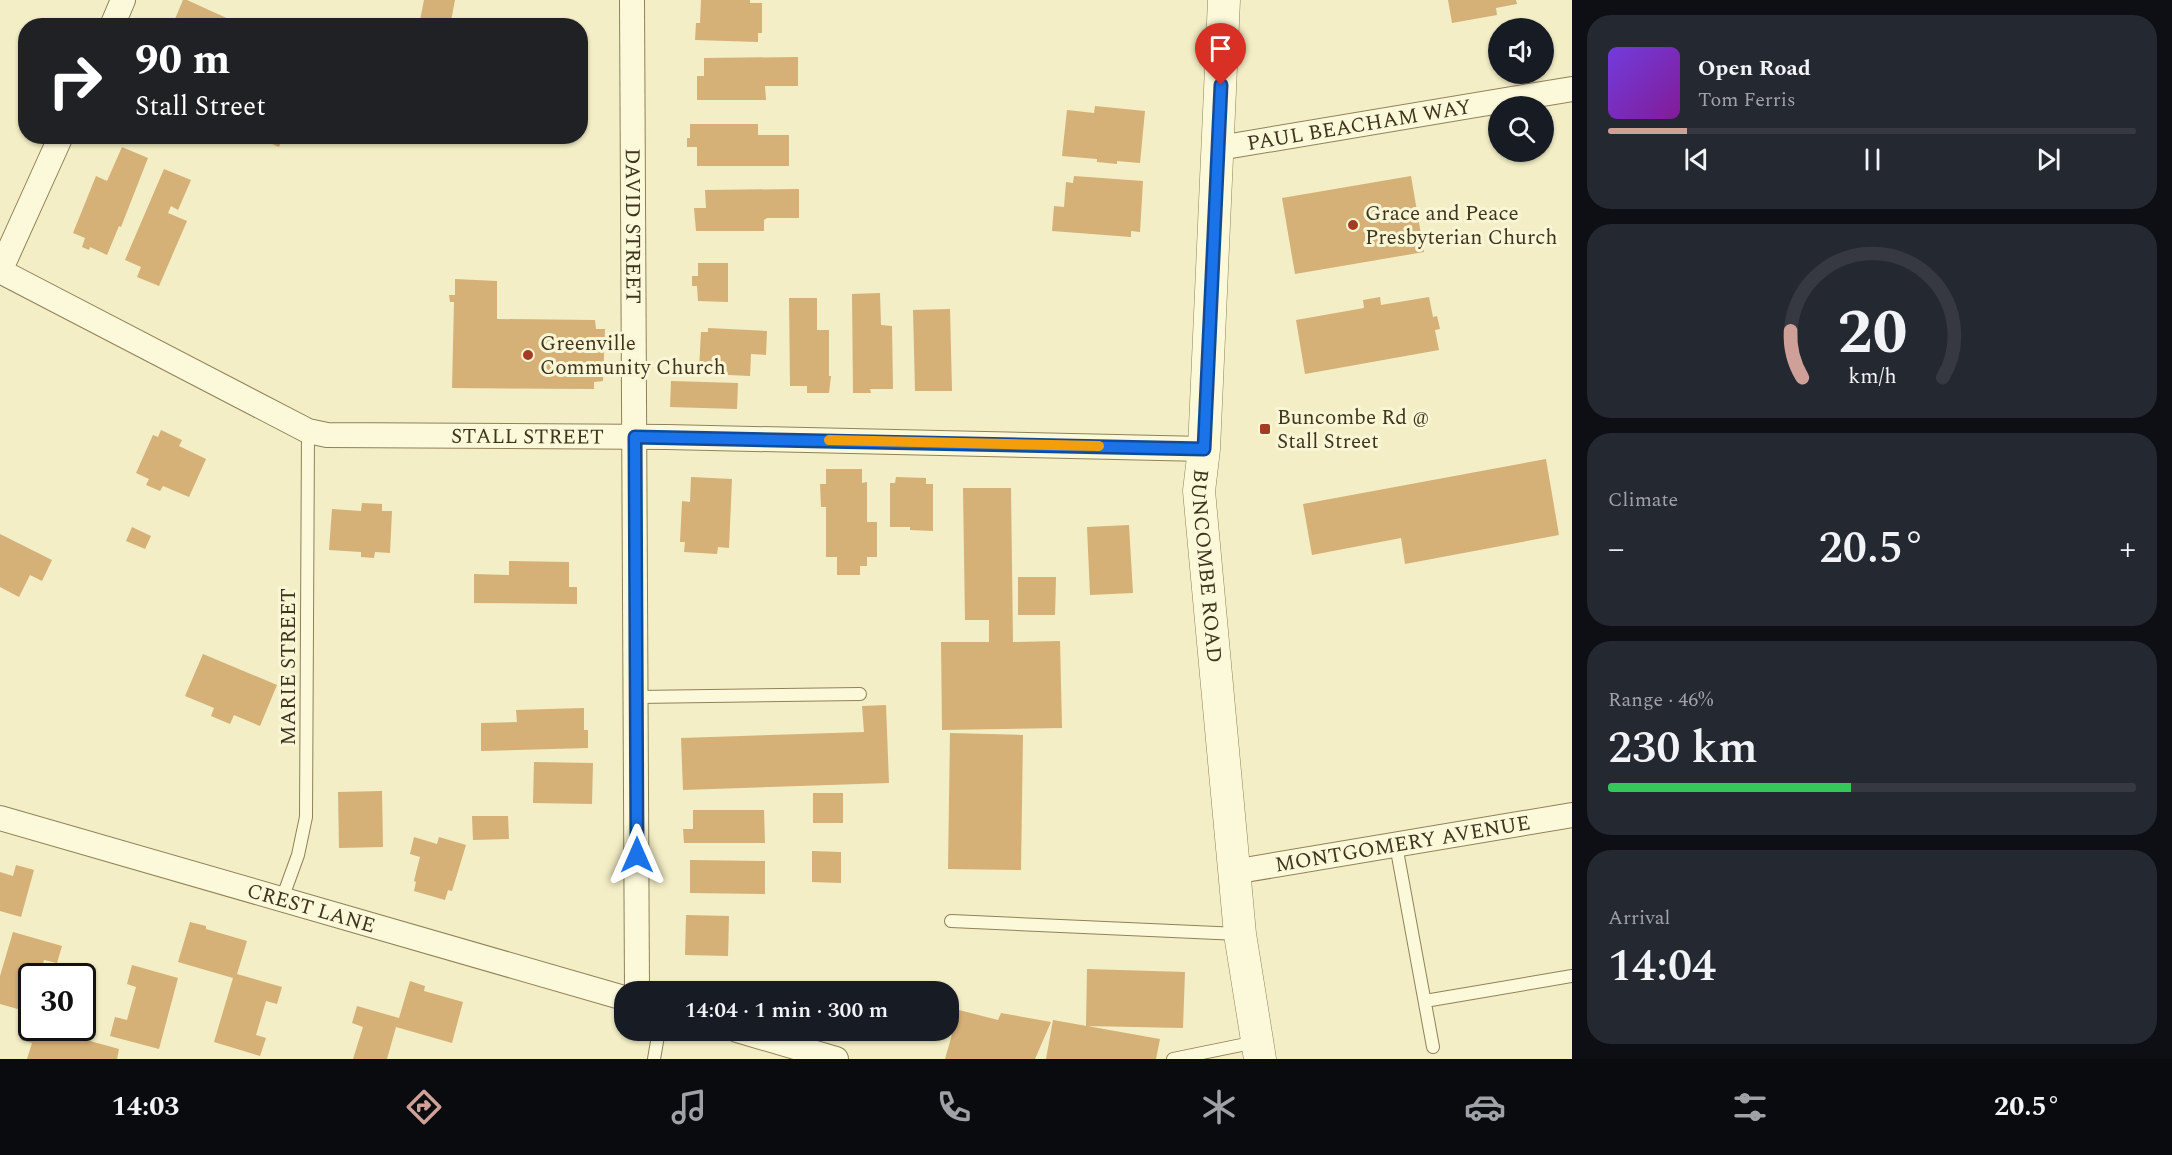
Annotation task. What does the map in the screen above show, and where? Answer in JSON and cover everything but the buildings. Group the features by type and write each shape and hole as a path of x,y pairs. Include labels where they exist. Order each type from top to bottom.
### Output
{"street":[{"path":"115,18 123,0"},
{"name":"DAVID STREET","path":"632,0 637,981"},
{"name":"BUNCOMBE ROAD","path":"1224,0 1204,449 1199,491 1233,872 1240,934 1259,1050"},
{"name":"PAUL BEACHAM WAY","path":"1219,148 1572,89"},
{"path":"0,271 57,144"},
{"name":"STALL STREET","path":"0,271 309,431 327,435 635,437 1204,449"},
{"name":"MONTGOMERY AVENUE","path":"1233,872 1572,815"},
{"name":"CREST LANE","path":"0,818 614,995"},
{"path":"775,1041 836,1059"}],"lane":[{"name":"MARIE STREET","path":"282,899 298,855 306,817 309,431"},
{"path":"637,697 860,694"},
{"path":"1396,845 1433,1047"},
{"path":"951,921 1240,934"},
{"path":"1425,1001 1572,976"},
{"path":"654,1059 657,1041"},
{"path":"1173,1059 1259,1050"}],"slow traffic":[{"path":"829,440 1099,446"}],"place":[{"name":"Grace and Peace Presbyterian Church","path":"1353,225"},
{"name":"Greenville Community Church","path":"528,355"},
{"name":"Buncombe Rd @ Stall Street","path":"1265,429"}],"route":[{"path":"637,855 635,437 1204,449 1221,85"}]}
